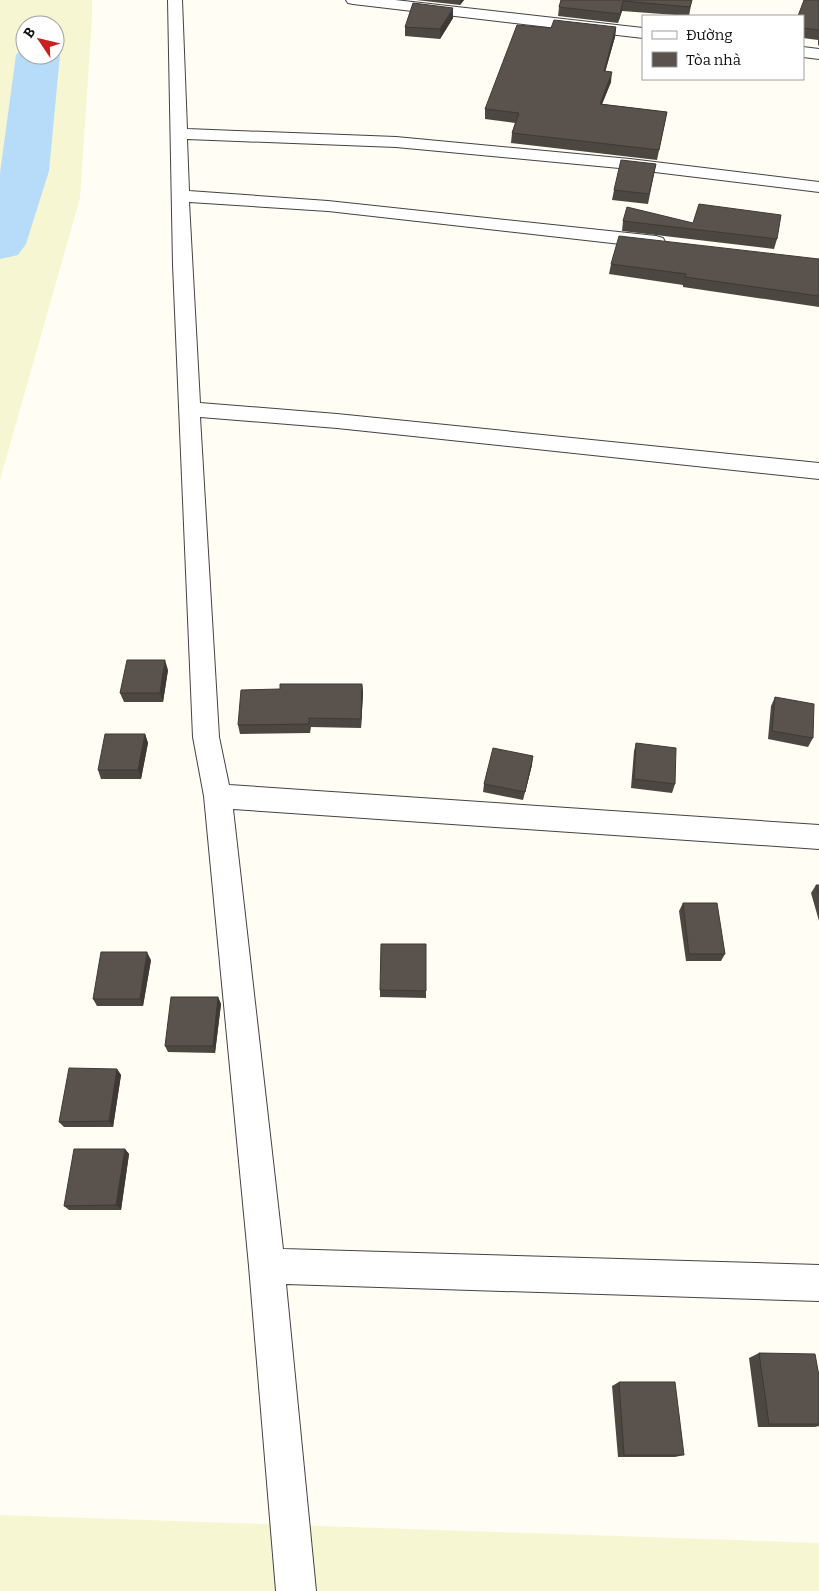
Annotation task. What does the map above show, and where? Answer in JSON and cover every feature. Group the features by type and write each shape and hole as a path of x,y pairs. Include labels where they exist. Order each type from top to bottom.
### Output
{"street":[{"path":"175,0 178,134 206,737 218,796 267,1266 296,1591"},
{"path":"354,0 496,7 642,33"},
{"path":"804,52 819,54"},
{"path":"178,134 396,142 630,164 819,187"},
{"path":"181,196 328,206 669,244"},
{"path":"190,409 337,421 819,471"},
{"path":"218,796 819,837"},
{"path":"267,1266 819,1283"}],"green space":[{"path":"0,0 92,0 80,198 0,480"},
{"path":"0,1515 819,1543 819,1591 0,1591"}],"building":[{"path":"561,0 692,0 690,7 623,1 620,14 559,7"},
{"path":"804,0 819,0 819,30 804,28 804,15 798,15"},
{"path":"413,3 453,8 440,29 405,27"},
{"path":"554,20 616,27 604,71 612,72 600,104 667,112 659,150 512,133 519,113 485,109 517,25 551,28"},
{"path":"621,160 656,164 649,194 614,190"},
{"path":"699,204 781,215 777,239 623,221 627,207 693,223"},
{"path":"619,236 819,259 819,296 685,277 686,274 611,264"},
{"path":"127,660 165,660 160,693 120,693"},
{"path":"280,684 362,684 361,719 309,718 309,724 238,725 241,690 280,689"},
{"path":"775,697 814,704 813,738 772,731"},
{"path":"105,734 145,734 138,770 98,770"},
{"path":"636,743 676,748 675,784 634,779"},
{"path":"493,748 533,756 525,792 484,784"},
{"path":"683,903 717,903 725,954 689,954"},
{"path":"381,944 426,944 426,991 380,990"},
{"path":"101,952 147,952 140,999 93,999"},
{"path":"171,997 218,997 213,1046 165,1046"},
{"path":"69,1068 117,1069 109,1121 59,1122"},
{"path":"74,1149 125,1149 116,1205 64,1206"},
{"path":"759,1353 815,1354 819,1376 819,1424 769,1424"},
{"path":"619,1382 675,1382 684,1455 624,1455"}],"waterway":[{"path":"0,244 25,171 37,65"}]}
